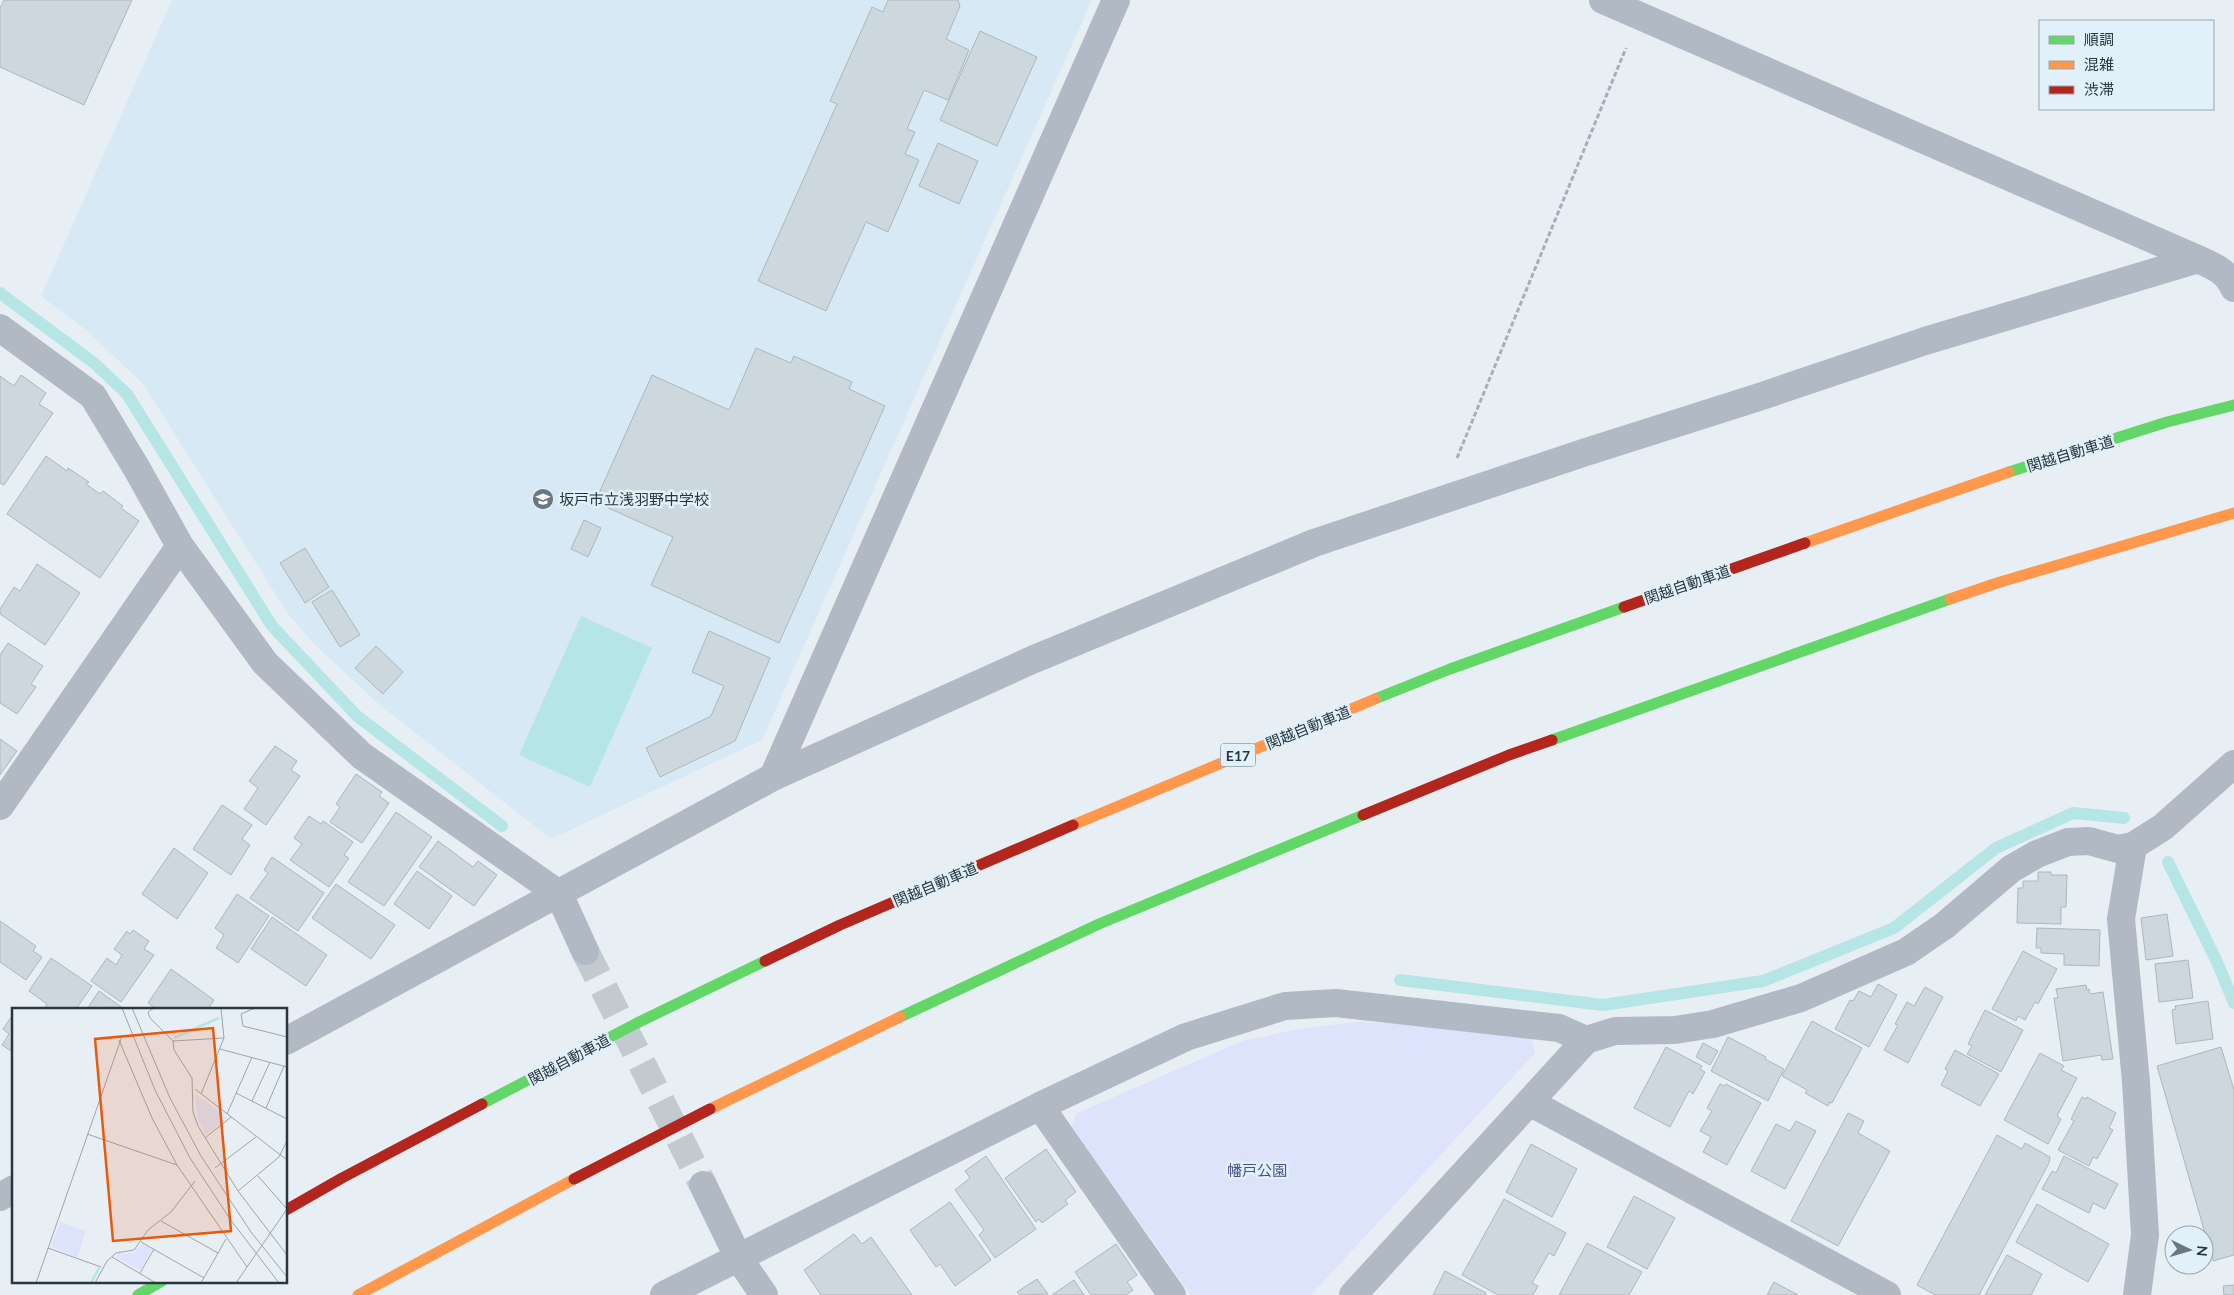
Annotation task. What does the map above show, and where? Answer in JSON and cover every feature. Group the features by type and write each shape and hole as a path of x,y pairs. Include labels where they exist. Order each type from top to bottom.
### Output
{"highway":[{"name":"関越自動車道","path":"288,1209 342,1178 637,1023 840,925 1286,735 1450,669 1978,482 2167,422 2234,404"},
{"path":"358,1295 407,1267 647,1141 847,1041 1099,924 1510,755 1997,583 2234,513"},
{"path":"138,1295 160,1282"}],"street":[{"path":"773,777 1116,0"},
{"path":"1603,0 2220,269 2231,280 2234,288"},
{"path":"288,1041 773,777 1032,660 1314,543 1925,341 2198,259"},
{"path":"0,328 93,396 138,469 180,546 265,664 362,756 559,894 585,951"},
{"path":"0,806 180,546"},
{"path":"1353,1295 1531,1103 1586,1040 1615,1031 1675,1030 1712,1024 1801,998 1906,952 1944,926 2011,869 2037,854 2068,842 2090,841 2118,849 2133,846 2163,827 2234,764"},
{"path":"2133,846 2121,919 2136,1082 2145,1235 2137,1295"},
{"path":"664,1295 1040,1106 1186,1037 1285,1006 1336,1003 1559,1028 1586,1040"},
{"path":"1531,1103 1887,1295"},
{"path":"1040,1106 1172,1295"},
{"path":"703,1185 738,1257 764,1295"},
{"path":"0,1197 12,1190"}],"path":[{"path":"1440,501 1640,15"}],"shaded area":[{"name":"坂戸市立浅羽野中学校","path":"172,0 1092,0 762,740 551,839 381,706 317,647 288,614 143,384 86,330 41,296"},
{"path":"581,616 652,648 590,787 519,755"}],"green space":[{"name":"幡戸公園","path":"1358,1022 1430,1025 1531,1034 1535,1053 1311,1295 1191,1295 1072,1127 1075,1114 1242,1041 1299,1029"}],"building":[{"path":"4,0 132,0 84,105 0,67 0,8"},
{"path":"888,0 958,0 960,6 946,39 969,50 948,100 924,90 907,129 915,132 905,154 919,160 888,232 866,222 826,311 758,281 837,104 830,101 872,7 883,12"},
{"path":"980,31 1037,57 997,146 940,120"},
{"path":"938,143 978,161 959,204 919,186"},
{"path":"756,348 791,363 794,356 852,382 849,389 885,406 779,643 651,585 673,537 595,502 652,375 729,410"},
{"path":"21,375 46,393 39,404 53,413 4,485 0,483 0,376 14,386"},
{"path":"46,456 67,471 68,468 89,482 86,484 100,494 103,491 123,506 121,508 139,521 100,578 7,514"},
{"path":"584,520 601,528 588,557 571,549"},
{"path":"305,548 329,587 305,603 280,563"},
{"path":"37,564 80,593 45,645 0,614 0,609 14,587 20,591"},
{"path":"332,590 360,635 340,647 312,602"},
{"path":"709,631 770,658 735,741 660,777 646,748 711,716 724,686 692,672"},
{"path":"8,643 43,666 31,684 36,687 17,714 0,703 0,655"},
{"path":"376,646 403,672 383,694 355,668"},
{"path":"0,739 17,751 0,775"},
{"path":"275,746 297,761 291,770 300,776 266,825 244,809 258,788 249,781"},
{"path":"356,774 382,792 379,796 389,803 362,843 330,822 340,807 336,804"},
{"path":"222,805 252,825 242,839 250,845 231,875 193,849"},
{"path":"396,812 432,837 384,906 348,882"},
{"path":"309,816 321,824 323,821 353,842 344,855 349,858 329,887 290,860 302,844 294,838"},
{"path":"438,841 473,867 478,861 497,875 474,906 419,867"},
{"path":"174,848 208,873 177,919 142,894"},
{"path":"272,857 324,893 298,931 250,898 268,873 264,870"},
{"path":"417,871 452,896 429,929 394,904"},
{"path":"2038,872 2051,872 2051,875 2067,875 2066,907 2061,907 2061,924 2017,923 2018,888 2023,888 2023,881 2038,881"},
{"path":"336,884 395,925 371,959 312,918"},
{"path":"237,894 269,916 238,963 216,948 224,935 215,928"},
{"path":"2167,914 2173,956 2146,960 2141,918"},
{"path":"272,917 327,955 306,986 251,949"},
{"path":"0,921 36,946 33,951 42,957 26,980 0,962"},
{"path":"2037,928 2100,930 2099,966 2064,965 2064,954 2041,953 2041,948 2036,948"},
{"path":"133,930 149,941 144,949 154,955 121,1002 91,981 107,958 116,965 122,955 114,949 127,931 130,934"},
{"path":"2023,951 2057,969 2038,1004 2035,1002 2025,1020 2018,1016 2016,1021 1992,1009"},
{"path":"51,958 92,986 77,1008 45,1008 47,1004 29,991"},
{"path":"2188,960 2193,998 2159,1002 2155,964"},
{"path":"171,969 214,1000 209,1008 155,1008 148,1003"},
{"path":"1878,984 1897,995 1869,1047 1835,1029 1850,1000 1853,1001 1859,991 1871,997"},
{"path":"2086,985 2090,994 2103,992 2113,1059 2102,1060 2101,1055 2063,1061 2054,998 2058,998 2056,989"},
{"path":"1925,987 1943,997 1908,1063 1884,1050 1898,1025 1895,1024 1907,1002 1914,1006"},
{"path":"99,991 123,1008 88,1008"},
{"path":"2208,1001 2213,1039 2176,1044 2172,1010 2176,1009 2175,1006"},
{"path":"1985,1010 2023,1030 2001,1072 1967,1054 1972,1046 1968,1044"},
{"path":"12,1016 12,1052 2,1045 9,1034 3,1029"},
{"path":"1812,1021 1862,1048 1832,1103 1830,1102 1828,1106 1805,1093 1807,1090 1782,1076"},
{"path":"1728,1037 1784,1069 1768,1101 1711,1071"},
{"path":"1703,1043 1718,1051 1710,1065 1696,1057"},
{"path":"1666,1047 1702,1066 1700,1069 1705,1072 1693,1094 1689,1091 1670,1127 1634,1108"},
{"path":"2221,1047 2234,1090 2234,1255 2214,1261 2214,1225 2203,1225 2157,1066"},
{"path":"1955,1050 1999,1074 1980,1106 1941,1085 1948,1071 1945,1069"},
{"path":"2040,1053 2064,1066 2061,1070 2077,1078 2057,1116 2061,1119 2048,1144 2004,1120"},
{"path":"1720,1084 1724,1086 1726,1084 1761,1103 1727,1165 1703,1152 1711,1137 1700,1131 1712,1111 1707,1108"},
{"path":"2082,1097 2086,1099 2087,1097 2116,1113 2109,1128 2113,1130 2097,1159 2093,1157 2089,1166 2058,1150 2074,1121 2071,1119"},
{"path":"1848,1113 1864,1121 1858,1133 1890,1151 1838,1246 1791,1221"},
{"path":"1796,1121 1816,1131 1785,1189 1751,1171 1776,1124 1790,1131"},
{"path":"1997,1135 2022,1149 2025,1143 2050,1157 2049,1163 1979,1295 1935,1295 1917,1285"},
{"path":"1531,1144 1577,1169 1552,1217 1506,1192"},
{"path":"1046,1149 1076,1192 1065,1200 1068,1204 1042,1223 1039,1219 1036,1222 1005,1178"},
{"path":"986,1156 1036,1229 995,1258 979,1235 984,1230 955,1190 970,1178 965,1171"},
{"path":"2064,1156 2118,1184 2105,1209 2093,1203 2089,1213 2042,1189 2052,1171 2056,1173"},
{"path":"1634,1196 1675,1218 1647,1269 1607,1247"},
{"path":"1504,1199 1566,1233 1554,1256 1549,1253 1532,1283 1538,1286 1533,1295 1498,1295 1462,1275"},
{"path":"950,1202 991,1260 955,1286 940,1264 936,1267 910,1230"},
{"path":"2037,1204 2109,1244 2088,1282 2016,1242"},
{"path":"854,1234 862,1244 871,1237 912,1295 821,1295 804,1270"},
{"path":"1587,1243 1642,1272 1629,1295 1559,1295"},
{"path":"1116,1244 1137,1275 1127,1282 1133,1290 1126,1295 1091,1295 1075,1272"},
{"path":"2007,1255 2042,1274 2031,1295 1985,1295"},
{"path":"1445,1271 1486,1293 1485,1295 1433,1295"},
{"path":"1037,1279 1048,1294 1020,1295 1017,1292"},
{"path":"1074,1280 1084,1295 1052,1295"},
{"path":"1774,1282 1798,1295 1767,1295"},
{"path":"2234,1285 2234,1295 2224,1295 2223,1286"}],"waterway":[{"path":"0,293 94,363 127,394 272,626 357,716 502,826"},
{"path":"1400,980 1603,1005 1763,981 1894,928 1996,848 2073,813 2124,818"},
{"path":"2168,862 2217,962 2234,1003"}],"tunnel":[{"path":"585,951 703,1185"}],"traffic: fast":[{"path":"2009,472 2167,422 2234,405"},
{"path":"1552,740 1950,599"},
{"path":"1375,699 1450,669 1624,607"},
{"path":"900,1017 1099,924 1363,815"},
{"path":"482,1104 637,1023 765,961"},
{"path":"138,1295 160,1282"}],"traffic: slow":[{"path":"1805,543 2009,472"},
{"path":"1950,599 1997,583 2234,513"},
{"path":"1073,825 1375,699"},
{"path":"710,1109 900,1017"},
{"path":"358,1295 574,1179"}],"traffic: jam":[{"path":"1624,607 1805,543"},
{"path":"1363,815 1509,755 1552,740"},
{"path":"765,961 840,925 1073,825"},
{"path":"288,1209 482,1104"},
{"path":"574,1179 710,1109"}],"place":[{"name":"坂戸市立浅羽野中学校","path":"543,499"}]}
